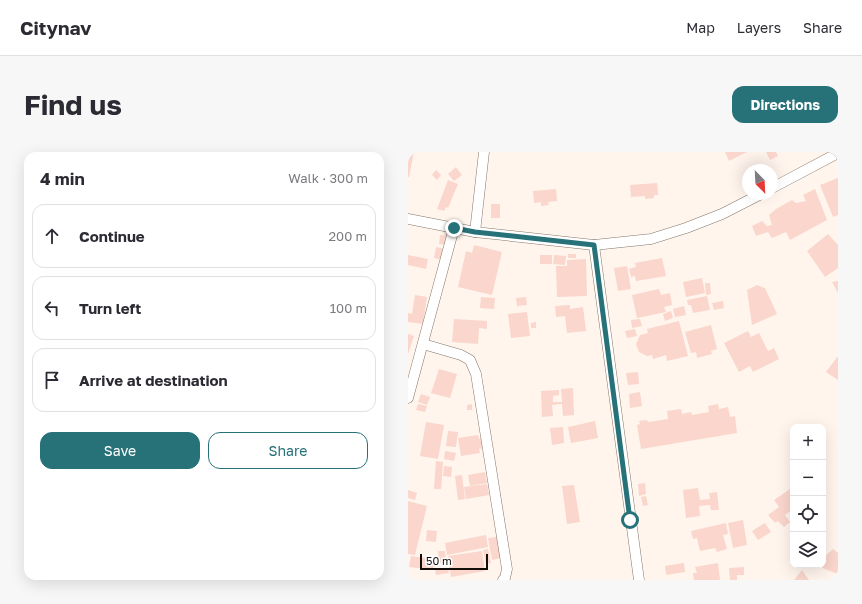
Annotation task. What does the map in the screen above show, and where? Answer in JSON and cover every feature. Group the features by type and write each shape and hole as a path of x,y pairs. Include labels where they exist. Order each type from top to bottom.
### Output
{"street":[{"path":"475,232 484,152"},
{"path":"778,185 838,153"},
{"path":"408,219 475,232 594,245 651,239 665,235 722,214 749,200"},
{"path":"408,398 454,228"},
{"path":"594,245 639,580"},
{"path":"423,344 461,355 470,360 476,374 507,569 503,580"}],"building":[{"path":"408,152 414,152 409,177 408,177"},
{"path":"725,152 747,152 729,161"},
{"path":"766,152 776,152 778,156 770,160"},
{"path":"456,167 462,175 454,181 448,174"},
{"path":"436,170 441,175 437,180 432,175"},
{"path":"838,178 838,215 833,217 820,185"},
{"path":"448,180 458,184 448,208 446,207 444,211 437,209"},
{"path":"657,183 658,195 654,195 654,198 645,199 645,196 631,197 630,185"},
{"path":"556,189 557,201 548,202 549,205 541,206 541,202 534,203 533,191"},
{"path":"815,189 827,220 790,240 786,232 772,238 768,232 756,236 752,226 762,221 767,226 772,225 769,215 776,209 792,200 796,203 806,201 803,195"},
{"path":"491,204 500,204 500,218 491,218"},
{"path":"828,234 838,245 838,268 825,277 807,251"},
{"path":"440,235 448,236 447,245 439,244"},
{"path":"474,245 502,252 492,295 458,287 466,251 472,253"},
{"path":"436,247 445,249 443,260 434,258"},
{"path":"568,254 576,254 576,258 568,258"},
{"path":"408,255 428,259 426,269 408,265"},
{"path":"540,255 552,255 552,264 540,264"},
{"path":"554,255 566,256 565,265 553,264"},
{"path":"662,258 666,276 636,281 635,276 631,277 629,269 636,267 635,263"},
{"path":"586,259 587,296 557,297 556,266 567,266 567,260"},
{"path":"627,266 631,289 618,291 614,268"},
{"path":"702,278 705,293 686,297 683,282"},
{"path":"838,281 838,293 832,282"},
{"path":"705,283 710,283 711,294 706,295"},
{"path":"757,285 765,288 777,314 752,325 747,290"},
{"path":"659,289 661,295 670,293 672,305 664,307 666,312 637,318 632,295"},
{"path":"415,295 427,297 423,324 408,322 408,313 412,314"},
{"path":"707,296 710,310 693,313 691,305 688,305 687,300"},
{"path":"481,297 495,298 494,309 480,308"},
{"path":"526,297 527,305 517,306 516,298"},
{"path":"723,301 724,308 714,310 712,303"},
{"path":"570,305 570,309 583,307 586,331 567,333 565,316 556,317 555,306"},
{"path":"684,306 686,315 675,317 673,309"},
{"path":"671,311 673,318 665,321 663,314"},
{"path":"527,312 530,336 511,338 508,314"},
{"path":"454,319 487,321 487,329 479,328 478,344 452,342"},
{"path":"640,319 642,326 632,328 631,320"},
{"path":"679,321 688,356 667,361 666,355 653,359 652,355 647,356 639,352 636,344 640,335 648,333 647,329"},
{"path":"536,322 536,328 531,328 531,323"},
{"path":"711,325 717,349 711,351 712,354 697,358 696,352 691,353 685,332"},
{"path":"635,329 637,336 627,338 625,331"},
{"path":"748,331 751,337 759,333 768,351 774,348 779,359 753,372 750,366 739,372 724,343"},
{"path":"408,334 414,336 408,354"},
{"path":"838,356 838,380 826,372"},
{"path":"439,369 457,374 450,398 431,393"},
{"path":"638,372 639,384 628,385 626,373"},
{"path":"573,388 574,415 563,416 562,404 552,405 553,416 542,417 541,391 559,390 559,395 553,396 553,402 562,402 561,389"},
{"path":"640,392 642,406 630,408 629,394"},
{"path":"421,394 430,397 427,405 418,402"},
{"path":"418,404 427,406 425,412 416,410"},
{"path":"472,404 472,410 467,410 467,405"},
{"path":"718,404 719,409 728,407 730,417 735,416 737,433 641,449 637,425 640,424 639,421 646,420 649,422 668,419 667,411 681,409 682,414 691,412 692,415 709,412 708,406"},
{"path":"595,421 598,438 571,443 568,427"},
{"path":"426,422 444,425 438,459 420,456"},
{"path":"563,427 564,443 552,445 550,428"},
{"path":"448,431 458,432 456,447 446,446"},
{"path":"478,435 479,439 482,438 484,448 479,449 480,453 461,456 458,438"},
{"path":"445,451 456,453 454,461 444,459"},
{"path":"436,461 443,462 441,489 434,489"},
{"path":"444,466 452,467 451,477 443,476"},
{"path":"485,472 487,483 470,486 468,475"},
{"path":"462,475 465,499 458,500 455,476"},
{"path":"645,483 646,494 639,496 638,484"},
{"path":"487,484 489,495 466,499 464,487"},
{"path":"574,485 580,522 567,524 562,486"},
{"path":"698,488 700,500 710,499 709,493 717,492 719,510 711,510 710,505 699,506 700,516 686,518 683,490"},
{"path":"790,489 790,511 785,515 790,522 784,527 778,521 775,523 768,515 779,507 782,511 774,500"},
{"path":"408,490 417,493 415,500 408,498"},
{"path":"646,496 648,505 643,506 641,497"},
{"path":"408,501 427,506 415,555 408,554"},
{"path":"743,520 747,545 733,548 728,523"},
{"path":"726,523 728,534 723,535 727,549 717,552 715,548 700,551 697,538 693,539 691,531"},
{"path":"765,523 771,532 758,540 752,531"},
{"path":"427,530 437,531 436,542 426,541"},
{"path":"486,535 488,547 447,555 445,543"},
{"path":"498,537 501,558 492,560 488,538"},
{"path":"488,549 491,563 486,564 483,550"},
{"path":"833,549 838,553 838,574 822,568 826,568 826,555"},
{"path":"438,551 445,551 446,562 439,563"},
{"path":"482,551 485,571 451,577 448,556"},
{"path":"411,556 435,559 433,570 409,567"},
{"path":"684,563 685,572 666,575 665,566"},
{"path":"718,563 720,580 694,580 693,573 697,573 695,567"},
{"path":"744,567 744,575 737,575 737,580 730,580 729,568"},
{"path":"448,568 449,573 436,575 435,570"},
{"path":"802,570 809,580 794,580"}],"route":[{"path":"454,228 475,232 594,245 630,520"}]}
